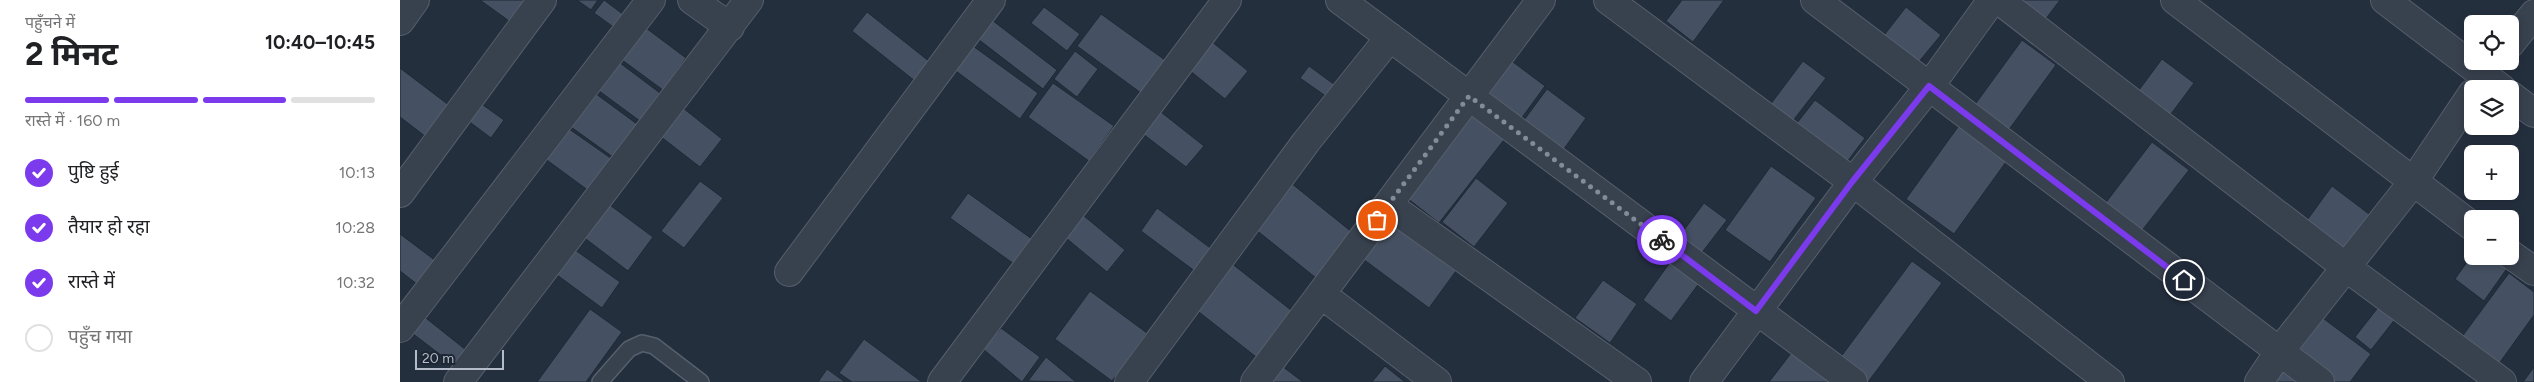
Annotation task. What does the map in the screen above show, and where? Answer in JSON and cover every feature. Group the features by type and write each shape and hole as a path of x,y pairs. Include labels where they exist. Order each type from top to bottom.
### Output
{"street":[{"path":"400,21 416,0"},
{"path":"400,193 542,0"},
{"path":"400,328 651,0"},
{"path":"692,0 730,27"},
{"path":"458,382 749,0"},
{"path":"789,272 991,0"},
{"path":"942,382 1227,0"},
{"path":"1340,0 1853,382"},
{"path":"1255,382 1541,0"},
{"path":"1608,0 1852,182 2110,382"},
{"path":"1815,0 2320,382"},
{"path":"1704,382 1852,182 1929,86 1992,0"},
{"path":"1999,0 2346,268 2502,382"},
{"path":"2175,0 2464,220"},
{"path":"2385,0 2485,80"},
{"path":"2519,33 2534,14"},
{"path":"1129,382 1306,142 1390,37"},
{"path":"2519,102 2534,113"},
{"path":"2259,382 2279,352 2413,182 2464,113"},
{"path":"1388,205 1637,382"},
{"path":"2519,260 2534,271"},
{"path":"1321,294 1438,382"}],"lane":[{"path":"600,382 629,349 642,343 654,346 701,382"}],"building":[{"path":"480,0 535,0 516,26"},
{"path":"577,0 598,0 591,10"},
{"path":"604,0 628,18 619,31 594,13"},
{"path":"1682,0 1724,0 1693,42 1666,21"},
{"path":"2011,0 2060,0 2042,24"},
{"path":"1044,7 1080,34 1067,51 1031,23"},
{"path":"1906,7 1941,35 1912,70 1878,43"},
{"path":"867,12 930,62 915,81 852,31"},
{"path":"1101,14 1165,60 1141,93 1077,46"},
{"path":"988,17 1057,70 1043,89 974,36"},
{"path":"638,22 686,58 663,90 614,54"},
{"path":"1206,37 1248,71 1225,99 1184,66"},
{"path":"2022,40 2056,65 2005,135 1971,110"},
{"path":"966,41 1038,93 1020,119 948,65"},
{"path":"1075,51 1098,69 1077,97 1054,79"},
{"path":"612,57 660,93 640,121 591,85"},
{"path":"1509,59 1545,86 1518,123 1482,96"},
{"path":"2162,59 2194,83 2168,118 2136,94"},
{"path":"1803,61 1826,78 1792,122 1770,105"},
{"path":"1309,66 1335,85 1327,97 1300,78"},
{"path":"400,68 454,109 430,140 400,117"},
{"path":"1053,83 1114,126 1089,161 1028,117"},
{"path":"588,88 637,124 613,157 564,122"},
{"path":"1547,89 1586,118 1561,153 1521,124"},
{"path":"476,100 504,120 491,138 463,117"},
{"path":"1815,100 1865,138 1847,162 1797,123"},
{"path":"678,104 722,139 700,167 656,133"},
{"path":"1152,105 1204,146 1186,167 1134,127"},
{"path":"1470,107 1507,136 1439,223 1402,194"},
{"path":"1963,120 2011,155 1954,234 1906,199"},
{"path":"562,124 612,159 589,191 540,155"},
{"path":"2152,142 2189,170 2140,233 2104,205"},
{"path":"1771,166 1816,198 1770,262 1725,230"},
{"path":"1476,178 1508,203 1474,247 1442,222"},
{"path":"1286,179 1358,237 1321,282 1250,225"},
{"path":"700,181 723,198 684,248 661,231"},
{"path":"2332,186 2373,217 2343,257 2302,227"},
{"path":"968,193 1032,239 1014,264 950,218"},
{"path":"603,200 653,237 628,271 578,233"},
{"path":"1704,203 1727,220 1697,259 1675,242"},
{"path":"1157,208 1213,250 1196,272 1141,231"},
{"path":"1078,211 1125,250 1107,272 1060,233"},
{"path":"1386,219 1456,271 1429,308 1359,256"},
{"path":"400,234 440,264 422,288 400,271"},
{"path":"571,247 620,282 602,308 553,272"},
{"path":"1226,259 1296,314 1260,360 1190,305"},
{"path":"1671,261 1700,282 1671,321 1643,300"},
{"path":"1912,261 1942,283 1868,382 1864,382 1837,362"},
{"path":"2465,265 2505,265 2508,267 2484,301 2455,279"},
{"path":"2509,273 2534,292 2534,315 2498,365 2461,338"},
{"path":"1603,280 1637,304 1610,343 1575,318"},
{"path":"1090,291 1147,333 1112,381 1055,339"},
{"path":"2380,305 2396,318 2371,350 2355,337"},
{"path":"590,309 622,332 586,382 537,382"},
{"path":"417,311 466,350 454,365 404,327"},
{"path":"2316,313 2371,354 2350,382 2328,382 2287,352"},
{"path":"1001,328 1040,357 1022,382 983,349"},
{"path":"864,339 922,382 852,382 839,373"},
{"path":"1792,352 1830,382 1769,382"},
{"path":"1046,357 1076,382 1028,381"},
{"path":"2284,361 2312,382 2269,382"},
{"path":"1282,366 1303,382 1269,382"},
{"path":"1385,366 1405,382 1372,382"},
{"path":"2534,367 2534,382 2523,382"},
{"path":"827,369 845,382 818,382"}],"way so far":[{"path":"1377,220 1469,96 1662,240"}],"route":[{"path":"1662,240 1756,311 1852,182 1929,86 2184,280"}]}
